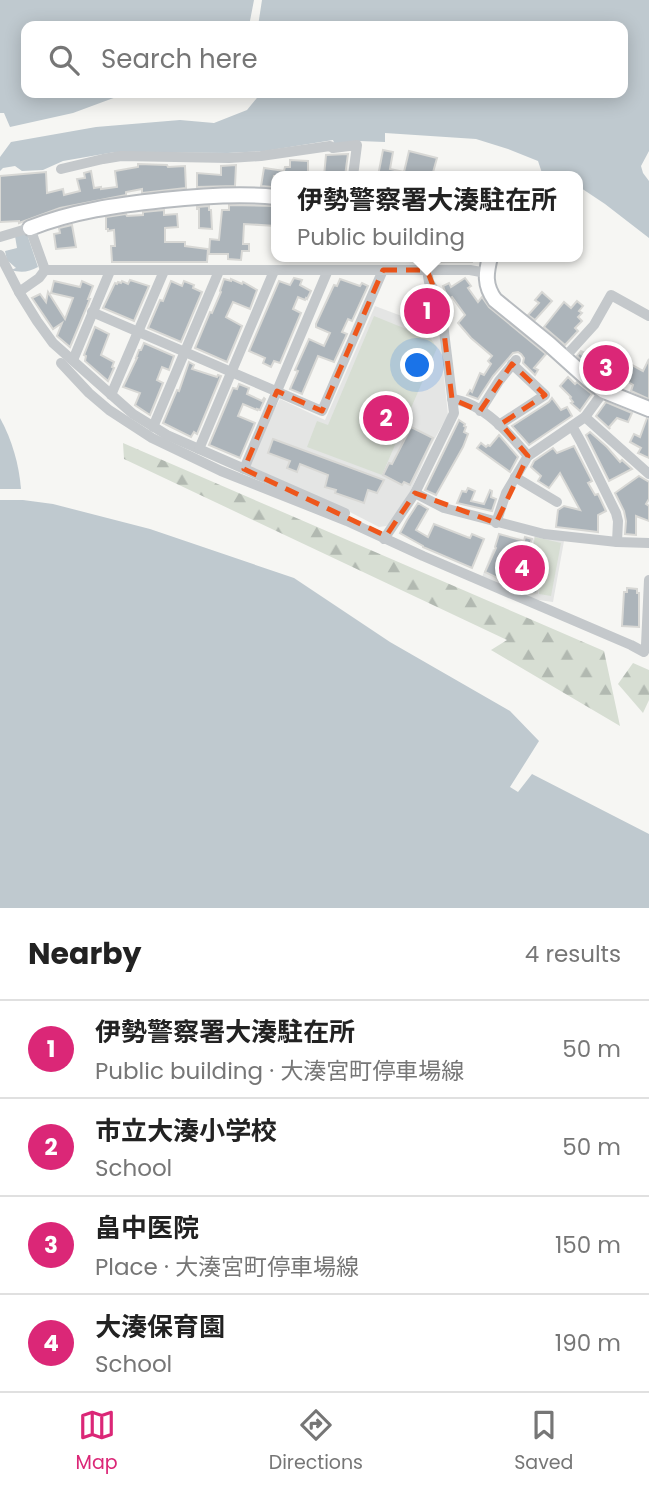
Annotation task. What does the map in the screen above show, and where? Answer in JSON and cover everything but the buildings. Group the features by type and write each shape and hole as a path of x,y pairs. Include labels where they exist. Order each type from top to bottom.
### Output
{"main road":[{"path":"30,228 58,217 128,204 198,196 271,197"},
{"path":"489,262 485,281 495,300 604,391 649,408"}],"street":[{"path":"61,169 121,156 229,158 357,145 354,171"},
{"path":"0,237 30,228 45,270"},
{"path":"0,255 19,292 46,334 133,414 167,435 352,516 385,537"},
{"path":"45,270 470,270 486,273"},
{"path":"19,292 39,278 45,270"},
{"path":"92,312 323,411 383,270"},
{"path":"385,537 415,493 454,413 441,307 429,282 427,270"},
{"path":"72,360 110,271"},
{"path":"111,395 164,271"},
{"path":"153,427 219,271"},
{"path":"199,449 274,271"},
{"path":"244,469 328,271"},
{"path":"564,358 594,325 611,295 649,316"},
{"path":"480,411 514,362 545,395 499,425"},
{"path":"61,363 89,393 152,438 221,471 347,521 647,650 649,580"},
{"path":"496,523 506,493 528,456 585,417 604,391"},
{"path":"452,399 464,401 499,425 528,456"},
{"path":"585,417 649,474"},
{"path":"572,426 616,513 617,542"},
{"path":"515,477 557,502"},
{"path":"415,493 444,508 544,534 649,543"}],"highlighted area":[{"path":"383,270 427,270 441,307 452,399 480,411 512,364 545,395 501,424 528,456 496,523 415,493 386,536 244,469 277,391 322,411"}],"shaded area":[{"path":"0,0 254,0 250,21 21,21 21,98 114,98 73,113 10,127 4,113 0,113"},
{"path":"262,0 649,0 649,151 641,166 649,181 649,238 583,189 583,171 541,171 538,161 476,139 385,133 385,142 359,141 335,145 333,140 265,151 228,153 115,152 63,161 43,170 22,171 15,166 0,171 0,157 11,142 96,127 180,120 214,123 247,110 257,98 628,98 628,21 259,21"},
{"path":"26,231 38,267 18,272 11,270 16,268 7,260 5,251 17,248 15,236"},
{"path":"375,306 439,330 448,415 393,521 379,527 248,468 251,454 280,399 325,420"},
{"path":"0,418 14,452 21,489 0,489"},
{"path":"0,500 53,504 150,529 294,578 390,642 510,711 539,741 510,787 518,792 532,774 649,834 649,908 0,908"},
{"path":"535,535 564,541 553,602 531,599 482,577 493,549 526,560"}],"green space":[{"path":"374,316 431,339 437,348 382,475 307,447 317,421 328,425"},
{"path":"123,443 604,651 620,726 491,650 507,640 124,459"},
{"path":"535,537 561,543 551,596 539,594 541,578 531,575 533,565 529,564"},
{"path":"633,663 649,670 649,700 643,713 618,684"}],"place":[{"name":"伊勢警察署大湊駐在所","path":"427,311"},
{"name":"畠中医院","path":"606,368"},
{"name":"市立大湊小学校","path":"386,418"},
{"name":"大湊保育園","path":"522,568"}]}
